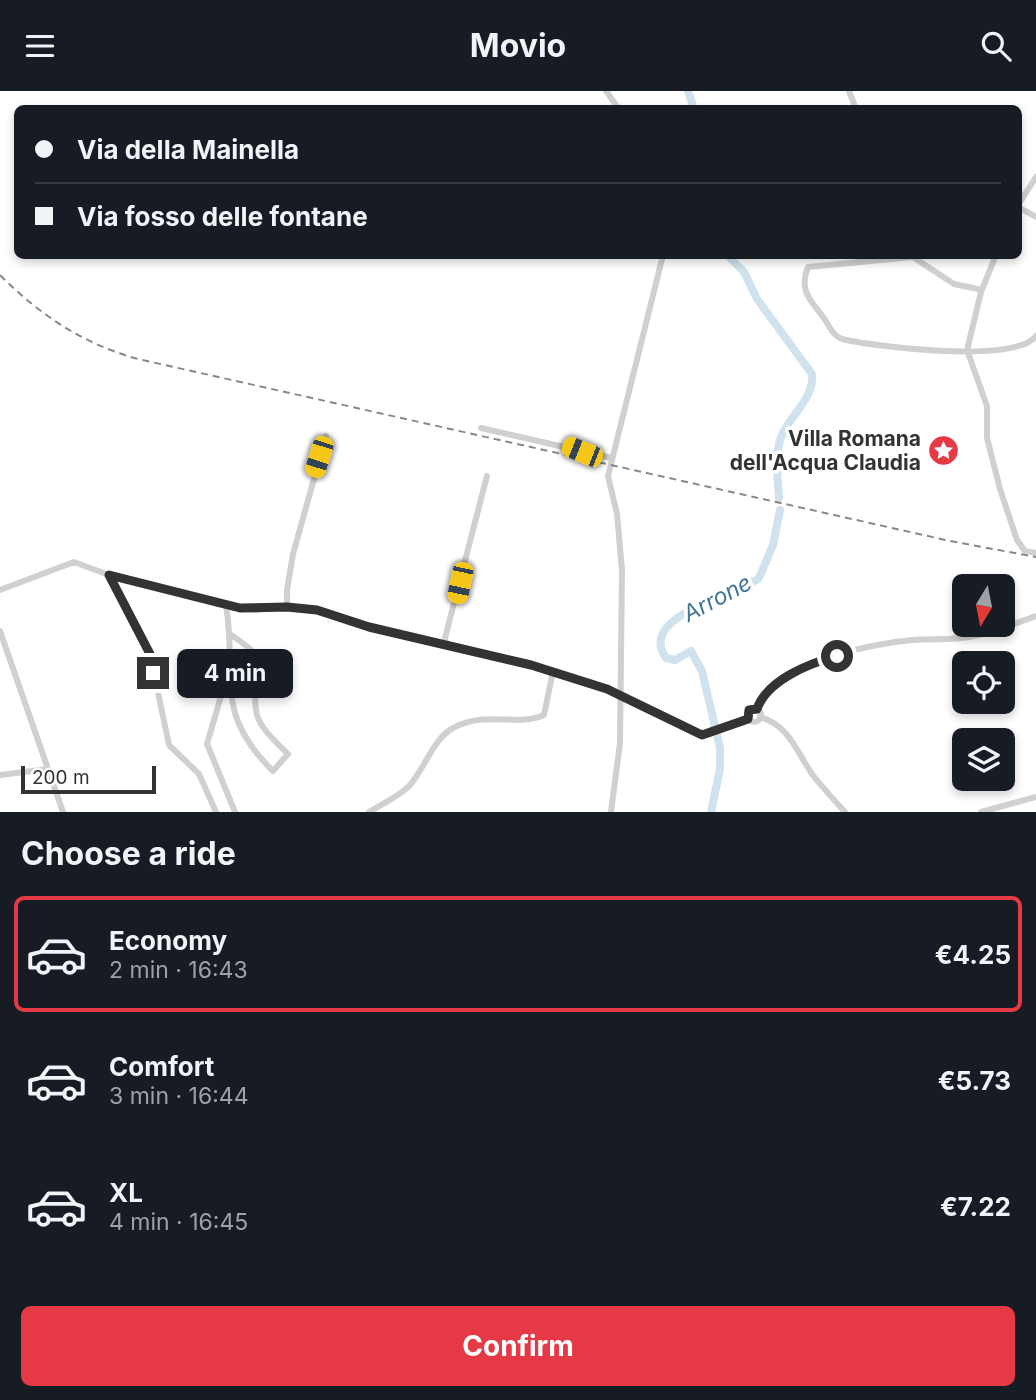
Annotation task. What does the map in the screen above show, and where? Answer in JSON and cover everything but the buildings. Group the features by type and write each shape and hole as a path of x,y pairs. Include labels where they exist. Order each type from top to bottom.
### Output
{"street":[{"path":"1022,200 1036,177"},
{"path":"611,812 620,743 622,557 617,514 608,478 662,259"},
{"path":"889,259 808,267 804,280 807,296 837,337 927,351 1018,348 1036,336"},
{"path":"920,259 954,284 976,288 981,292"},
{"path":"994,259 981,292 967,350 987,406 987,438 992,462 1017,540 1025,551 1036,553"},
{"path":"481,428 612,458"},
{"path":"287,607 293,554 326,436"},
{"path":"446,644 445,638 487,476"},
{"path":"0,590 71,562 109,575 226,605 254,610 287,607 317,610 369,627 553,671 607,689 690,731 712,733 748,719 756,721 766,694 800,669 815,662 901,641 974,636 1036,616"},
{"path":"109,575 150,654 169,745 199,774 216,812"},
{"path":"226,605 231,635 228,674 207,744 235,812"},
{"path":"0,631 63,812"},
{"path":"228,674 234,717 254,753 273,771 288,754 261,726 256,711 262,668 257,652 231,635"},
{"path":"369,812 410,785 442,738 453,728 483,718 536,718 544,715 553,671"},
{"path":"748,719 749,710 776,723 790,737 810,771 845,812"},
{"path":"0,775 48,769"},
{"path":"983,812 1036,797"}],"waterway":[{"name":"Arrone","path":"688,91 693,105"},
{"name":"Arrone","path":"731,259 744,272 757,299 812,374 810,391 785,429 779,444 779,498"},
{"name":"Arrone","path":"711,812 720,769 720,748 702,671 691,651 675,660 666,658 661,643 665,630 677,618 759,578 773,545 780,510"}],"railway":[{"path":"0,275 31,303 63,326 99,345 138,359 950,541 1036,557"}],"place":[{"name":"Villa Romana dell'Acqua Claudia","path":"944,450"}],"route":[{"path":"153,673 150,654 109,575 240,608 259,610 287,607 317,610 369,627 531,665 607,689 702,735 748,719 749,710 757,709 766,694 792,674 815,662 837,656"}]}
